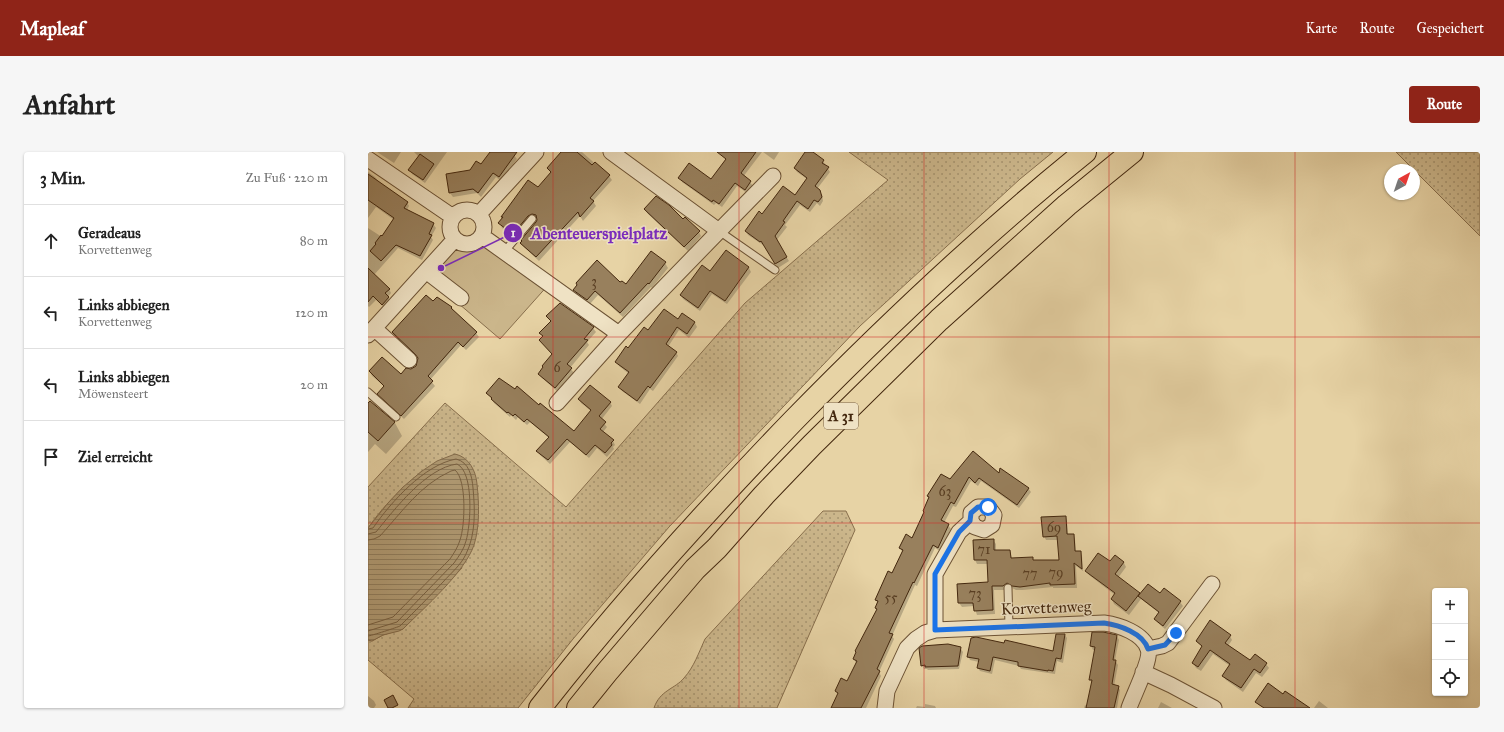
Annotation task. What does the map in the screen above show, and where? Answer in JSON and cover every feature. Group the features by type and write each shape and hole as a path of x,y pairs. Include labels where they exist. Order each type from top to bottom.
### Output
{"highway":[{"name":"A 31","path":"540,708 626,604 690,531 832,381 956,263 1085,152"},
{"name":"A 31","path":"578,708 695,569 717,548 812,444 939,320 1067,205 1132,152"}],"street":[{"path":"479,214 536,152"},
{"path":"611,152 719,231"},
{"path":"368,158 453,217"},
{"path":"557,403 619,334 773,176"},
{"path":"465,209 473,210 479,214 485,224 482,236 477,241 470,244 462,244 455,239 450,228 453,217 458,212 465,209"},
{"path":"482,236 619,334"},
{"path":"410,360 371,331 455,239"},
{"path":"426,271 461,298"},
{"path":"935,630 935,574 959,532 970,521"},
{"path":"1128,708 1150,654 1148,649 1168,643 1212,584"},
{"name":"Korvettenweg","path":"885,708 887,691 906,648 916,638 935,630 1104,623 1124,628 1146,642 1148,649"},
{"path":"1143,672 1164,681 1214,708"}],"lane":[{"path":"504,252 532,219"},
{"path":"719,231 775,270"},
{"path":"368,392 396,417"},
{"path":"1008,588 1009,626"}],"shaded area":[{"path":"849,152 1053,152 1020,179 860,326 669,527 573,639 518,708 408,708 414,699 368,660 368,640 372,641 383,635 403,629 462,568 422,471 393,498 368,528 368,487 445,403 566,507 745,303 888,180"},
{"path":"1396,152 1480,152 1480,236 1420,176 1420,164 1408,164"},
{"path":"455,239 466,243 477,241 550,283 500,339 424,274"},
{"path":"823,511 846,511 855,530 777,708 654,708 664,693 680,682 688,674 705,639"}],"water":[{"path":"455,454 468,461 476,479 478,522 476,538 469,556 453,578 403,629 383,635 372,641 368,640 368,528 403,487 437,461"}],"building":[{"path":"490,152 517,152 499,177 493,173 478,193 473,189 449,193 446,174 470,170 476,161 481,164"},
{"path":"561,152 577,152 592,165 595,162 610,175 590,198 594,201 580,217 578,212 536,257 520,243 536,222 536,215 532,214 528,216 513,234 498,223 528,180 538,187 551,172 547,168"},
{"path":"717,152 756,152 741,173 751,181 745,190 735,183 719,204 713,200 712,202 678,178 689,163 711,179 726,159"},
{"path":"805,152 813,152 824,160 822,163 829,167 815,186 820,190 822,197 818,202 814,200 808,209 797,201 783,221 785,222 775,236 787,257 775,264 761,241 760,242 745,231 759,211 762,214 783,186 795,195 807,178 794,168"},
{"path":"420,154 434,164 423,180 408,170"},
{"path":"368,174 408,202 404,208 434,223 429,234 432,235 420,256 396,245 381,261 370,251 394,218 368,200"},
{"path":"656,196 669,205 683,219 685,217 700,231 684,247 644,209"},
{"path":"726,250 749,267 725,301 710,291 698,308 680,295 702,265 710,271"},
{"path":"651,251 666,262 649,284 648,283 620,313 595,291 587,300 573,290 577,285 576,283 597,260 620,282 622,281 626,284"},
{"path":"368,268 390,289 385,293 389,297 382,305 373,296 368,302"},
{"path":"426,295 433,301 437,297 452,307 451,308 477,332 463,347 458,342 428,376 433,381 401,416 377,394 384,386 369,371 382,357 401,374 406,368 411,369 416,366 418,358 392,332"},
{"path":"560,303 594,327 584,339 588,340 567,364 572,368 555,388 538,374 543,367 542,366 552,354 539,340 543,336 539,333 551,321 546,316"},
{"path":"664,309 678,319 682,313 695,322 687,334 677,327 666,344 677,352 650,388 648,386 637,401 618,387 629,372 615,362 626,346 628,348 644,327 648,330"},
{"path":"499,378 515,389 517,386 539,405 540,403 574,431 591,410 578,399 590,385 611,402 599,416 606,422 600,429 614,440 611,443 612,445 605,453 595,445 586,455 567,439 548,460 536,451 549,437 527,419 524,422 515,414 513,416 508,412 507,413 486,393"},
{"path":"370,401 395,422 378,441 368,432 368,403"},
{"path":"973,451 999,473 1000,468 1029,488 1017,505 979,478 975,483 969,477 954,504 951,502 941,520 949,524 938,548 933,545 914,583 913,582 889,633 893,634 877,669 880,671 861,708 831,708 838,693 835,691 841,678 847,681 857,661 853,659 856,652 855,651 877,609 875,608 878,601 875,600 888,571 892,573 903,550 899,548 906,534 912,538 924,512 923,511 929,497 927,496 941,474 950,479"},
{"path":"1066,516 1067,534 1074,534 1075,551 1081,551 1082,569 1074,563 1075,584 1050,585 1050,583 1020,587 1012,586 1007,583 1003,586 992,586 993,610 974,611 973,603 958,603 957,584 988,582 987,560 974,560 973,540 994,539 994,550 1010,550 1011,558 1033,557 1033,560 1059,560 1057,536 1043,537 1041,517"},
{"path":"1098,553 1110,561 1115,555 1124,562 1115,574 1140,593 1126,611 1111,599 1115,593 1085,571"},
{"path":"1148,584 1160,593 1164,588 1181,601 1163,626 1154,619 1159,612 1138,596"},
{"path":"1210,620 1231,635 1225,643 1250,660 1255,654 1267,663 1260,673 1254,669 1241,688 1222,676 1230,664 1210,650 1198,667 1192,663 1202,646 1196,641"},
{"path":"1092,632 1103,632 1117,635 1113,660 1116,660 1112,684 1119,686 1114,708 1086,708 1092,680 1089,680 1095,647 1090,646"},
{"path":"1056,634 1065,634 1061,659 1056,658 1053,671 1018,666 1018,662 993,657 990,671 977,668 979,659 967,657 971,638 976,637 1004,643 1005,640 1053,651"},
{"path":"948,644 961,647 958,666 921,666 919,648 922,646"},
{"path":"1268,683 1283,694 1285,691 1310,708 1264,708 1255,702"},
{"path":"393,695 398,705 388,708 384,700"}],"place":[{"name":"Abenteuerspielplatz","path":"441,268"}],"route":[{"path":"988,507 978,507 971,513 970,521 959,532 936,571 935,630 977,627 1104,623 1117,625 1124,628 1144,641 1147,644 1148,649 1165,645 1176,633"}]}
